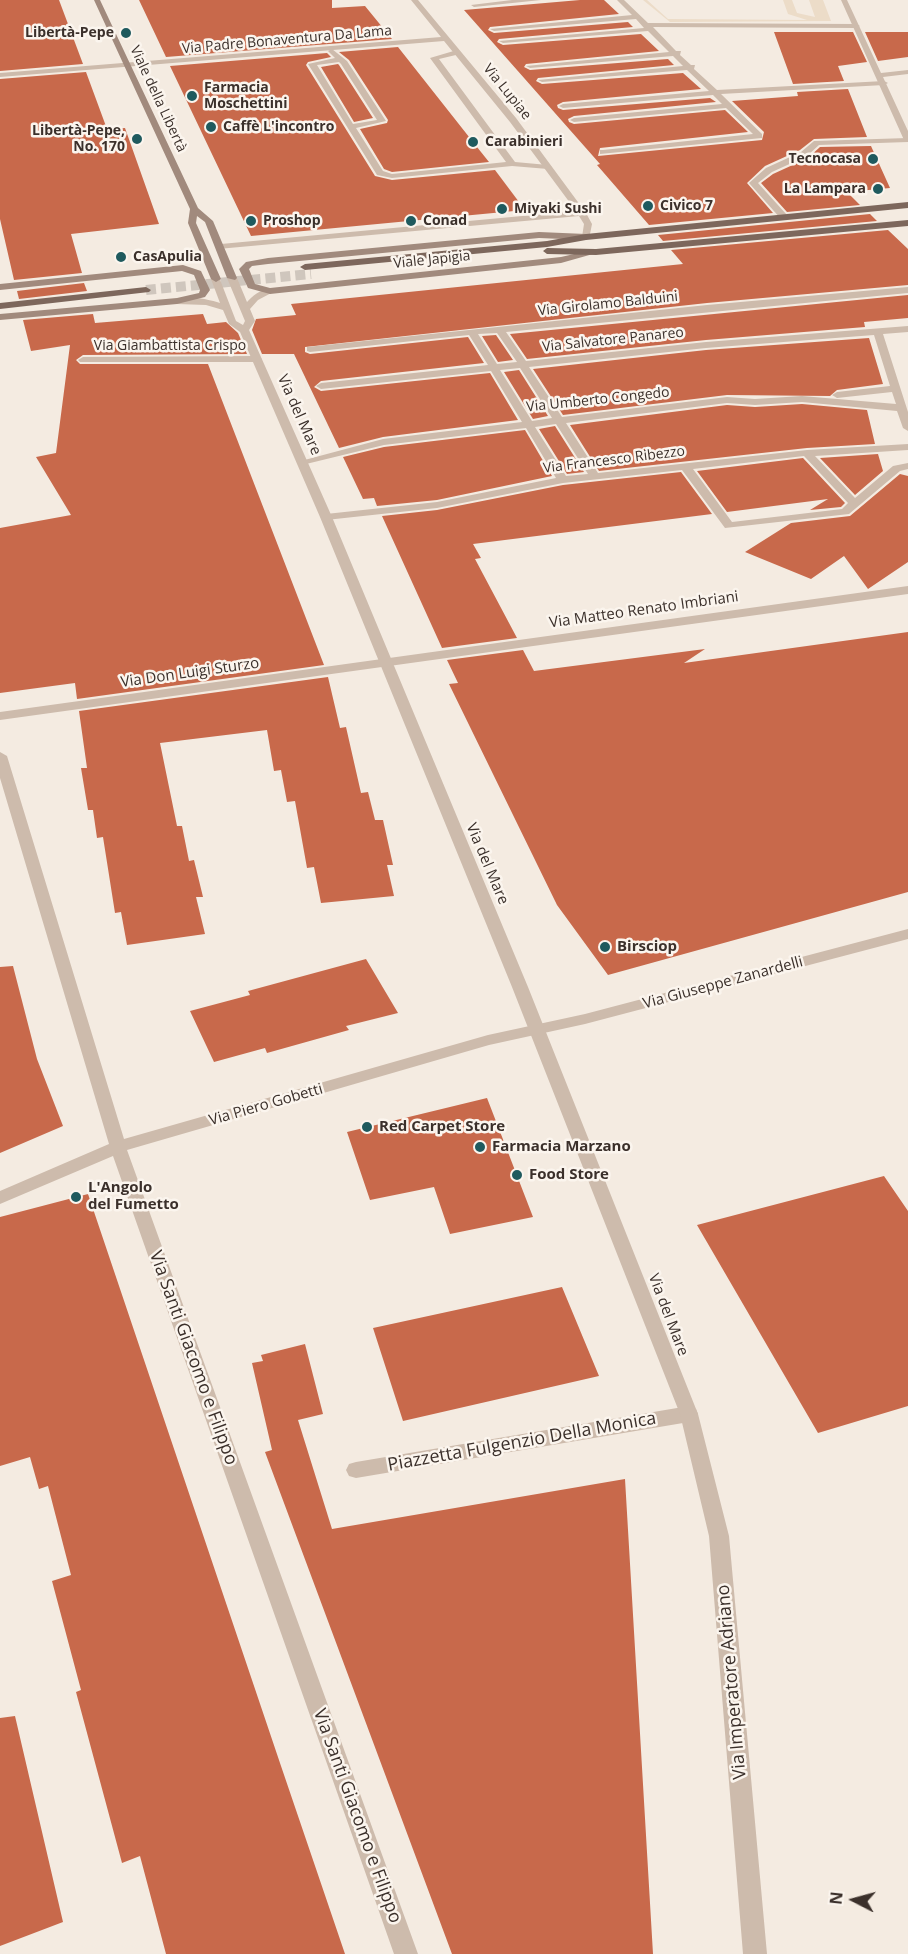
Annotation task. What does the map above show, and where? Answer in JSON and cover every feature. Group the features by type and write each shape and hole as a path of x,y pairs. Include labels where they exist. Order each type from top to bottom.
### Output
{"main road":[{"name":"Viale della Libertà","path":"97,0 194,209 209,221 232,278"},
{"name":"Viale Japigia","path":"908,205 586,237 547,244 308,270 550,251 596,252 908,223"},
{"name":"Viale della Libertà","path":"194,209 192,223 216,279"},
{"name":"Viale Japigia","path":"268,261 539,235 586,237"},
{"path":"221,249 235,256 268,261"},
{"path":"166,269 193,259 204,251"},
{"name":"Viale Japigia","path":"270,291 561,260 596,252"},
{"path":"268,261 249,264 244,269 251,286 270,291"},
{"path":"0,287 166,269 195,270 205,290 202,295 177,301 0,317"},
{"path":"0,297 144,286 0,306"}],"street":[{"name":"Via Lupiae","path":"414,0 448,39 582,213 588,224 586,237"},
{"path":"474,5 538,0"},
{"path":"603,152 759,136 678,53 621,0"},
{"path":"784,217 753,183 769,170 804,154 817,143 908,140 844,0"},
{"path":"494,29 639,17"},
{"path":"503,41 650,27 856,26"},
{"name":"Via Padre Bonaventura Da Lama","path":"0,75 448,39"},
{"path":"330,49 338,60 344,63 382,121 351,127"},
{"path":"457,52 434,58 512,164"},
{"path":"530,66 678,53"},
{"path":"338,60 312,64 380,173 392,176 512,164 548,167"},
{"path":"542,80 692,67"},
{"path":"563,106 882,79 908,72"},
{"path":"574,120 728,106"},
{"path":"221,249 582,213"},
{"name":"Via del Mare","path":"232,278 250,321 244,330"},
{"name":"Via del Mare","path":"216,279 232,322 244,330 326,517 537,1029 689,1414"},
{"name":"Via Girolamo Balduini","path":"310,349 908,290"},
{"path":"245,309 255,298 270,291"},
{"path":"177,301 207,302 228,309"},
{"path":"500,329 595,476"},
{"name":"Via Salvatore Panareo","path":"321,386 706,345 908,329"},
{"path":"472,332 563,480"},
{"path":"878,332 908,428"},
{"name":"Via Giambattista Crispo","path":"83,360 256,359"},
{"path":"802,399 895,389"},
{"name":"Via Umberto Congedo","path":"302,462 383,442 727,400 802,399 901,408"},
{"name":"Via Francesco Ribezzo","path":"326,517 437,505 563,480 595,476 807,453 908,447"},
{"path":"807,453 855,504"},
{"path":"685,466 729,526 845,513 897,468 908,466"},
{"name":"Via Matteo Renato Imbriani","path":"385,662 908,590"},
{"name":"Via Don Luigi Sturzo","path":"0,716 385,662"},
{"name":"Via Santi Giacomo e Filippo","path":"0,756 118,1148 406,1954"},
{"name":"Via Giuseppe Zanardelli","path":"537,1029 585,1019 908,934"},
{"name":"Via Piero Gobetti","path":"0,1198 118,1148 488,1040 537,1029"},
{"name":"Piazzetta Fulgenzio Della Monica","path":"356,1470 689,1414"},
{"name":"Via Imperatore Adriano","path":"689,1414 719,1536 755,1954"}],"shaded area":[{"path":"643,0 647,0 668,19 807,20 788,14 783,0 792,0 797,13 815,17 809,0 823,0 831,21 670,22"}],"building":[{"path":"0,0 59,0 83,64 0,71"},
{"path":"139,0 332,0 332,8 365,6 392,39 166,57"},
{"path":"604,0 619,14 490,27 488,30 494,33 628,22 633,27 499,39 497,42 503,45 641,34 659,51 526,64 524,67 530,70 668,59 674,65 538,78 536,81 542,84 683,73 701,89 563,102 557,105 558,108 563,110 710,98 716,102 574,116 568,119 569,122 574,124 725,110 748,132 600,148 598,156 762,140 764,132 732,101 798,96 797,92 848,89 867,137 814,139 800,150 765,166 747,183 773,213 649,225 597,165 600,164 464,10"},
{"path":"774,32 853,32 867,62 838,66 844,81 793,84"},
{"path":"865,32 908,32 908,57 878,61"},
{"path":"398,47 489,162 392,172 384,169 360,129 387,123 388,120 349,60 339,52"},
{"path":"327,53 331,57 308,62 306,65 375,176 392,180 495,170 525,210 251,236 170,66"},
{"path":"338,64 373,118 354,122 321,67"},
{"path":"86,72 107,129 125,128 159,224 71,234 82,273 14,280 0,219 0,79"},
{"path":"871,146 890,188 847,192 860,205 787,212 761,183 773,174 808,158 820,147"},
{"path":"870,214 877,221 663,241 658,235"},
{"path":"888,230 908,249 908,285 707,303 305,347 305,352 310,354 468,337 484,363 321,381 314,387 321,391 490,373 518,420 383,437 339,448 294,354 262,354 252,330 256,319 296,315 291,304 683,264 671,250"},
{"path":"84,283 87,291 19,299 17,291"},
{"path":"908,295 908,318 864,322 865,327 706,340 527,359 510,334"},
{"path":"93,314 95,323 203,314 207,324 226,322 238,333 247,354 83,355 76,360 80,364 208,364 324,665 77,699 75,683 0,693 0,528 71,515 36,457 56,453 70,345 31,351 23,320"},
{"path":"496,335 513,360 498,362 482,336"},
{"path":"869,338 883,384 837,390 830,396 727,395 563,415 533,369 706,350"},
{"path":"519,370 548,416 533,419 504,372"},
{"path":"802,404 867,410 875,444 807,448 599,471 570,425 727,405 755,407"},
{"path":"555,426 584,472 567,474 539,429"},
{"path":"525,430 552,476 437,500 377,506 374,498 363,499 343,457 384,447"},
{"path":"878,454 883,471 855,495 820,458"},
{"path":"803,458 845,503 841,507 810,510 828,499 727,512 697,471"},
{"path":"681,472 712,514 473,544 481,558 475,559 517,638 442,648 382,516 437,510 563,485"},
{"path":"900,474 908,476 908,562 868,589 844,556 811,579 745,552 791,523 850,516"},
{"path":"908,632 908,892 608,975 557,905 449,684 458,683 447,660 523,650 534,671 705,649 684,663"},
{"path":"328,677 340,728 346,727 361,793 368,792 375,820 383,820 393,865 387,865 394,896 321,903 314,867 307,868 295,801 287,802 281,770 274,771 267,730 160,743 177,826 182,826 189,861 194,860 203,897 196,897 205,934 127,945 121,912 115,913 103,837 97,838 93,810 88,810 81,768 87,768 79,711"},
{"path":"366,959 398,1013 346,1026 349,1030 267,1053 265,1048 214,1062 190,1011 250,995 248,991"},
{"path":"13,966 37,1059 63,1126 0,1153 0,967"},
{"path":"487,1098 533,1217 450,1234 434,1187 370,1200 347,1132"},
{"path":"884,1176 908,1211 908,1406 818,1433 697,1225"},
{"path":"88,1194 345,1954 166,1954 140,1856 122,1863 76,1692 81,1690 52,1581 71,1575 48,1486 39,1489 30,1457 0,1466 0,1217"},
{"path":"562,1287 599,1376 403,1421 373,1328"},
{"path":"305,1344 323,1414 298,1420 332,1529 625,1479 653,1954 452,1954 265,1452 272,1450 252,1363 263,1361 261,1355"},
{"path":"15,1716 63,1922 0,1946 0,1718"}],"tunnel":[{"path":"146,290 311,274"}],"place":[{"name":"Libertà-Pepe","path":"126,33"},
{"name":"Farmacia Moschettini","path":"192,96"},
{"name":"Caffè L'incontro","path":"211,127"},
{"name":"Libertà-Pepe, No. 170","path":"137,139"},
{"name":"Carabinieri","path":"473,142"},
{"name":"Tecnocasa","path":"873,159"},
{"name":"La Lampara","path":"878,189"},
{"name":"Civico 7","path":"648,206"},
{"name":"Miyaki Sushi","path":"502,209"},
{"name":"Proshop","path":"251,221"},
{"name":"Conad","path":"411,221"},
{"name":"CasApulia","path":"121,257"},
{"name":"Birsciop","path":"605,947"},
{"name":"Red Carpet Store","path":"367,1127"},
{"name":"Farmacia Marzano","path":"480,1147"},
{"name":"Food Store","path":"517,1175"},
{"name":"L'Angolo del Fumetto","path":"76,1197"}]}
